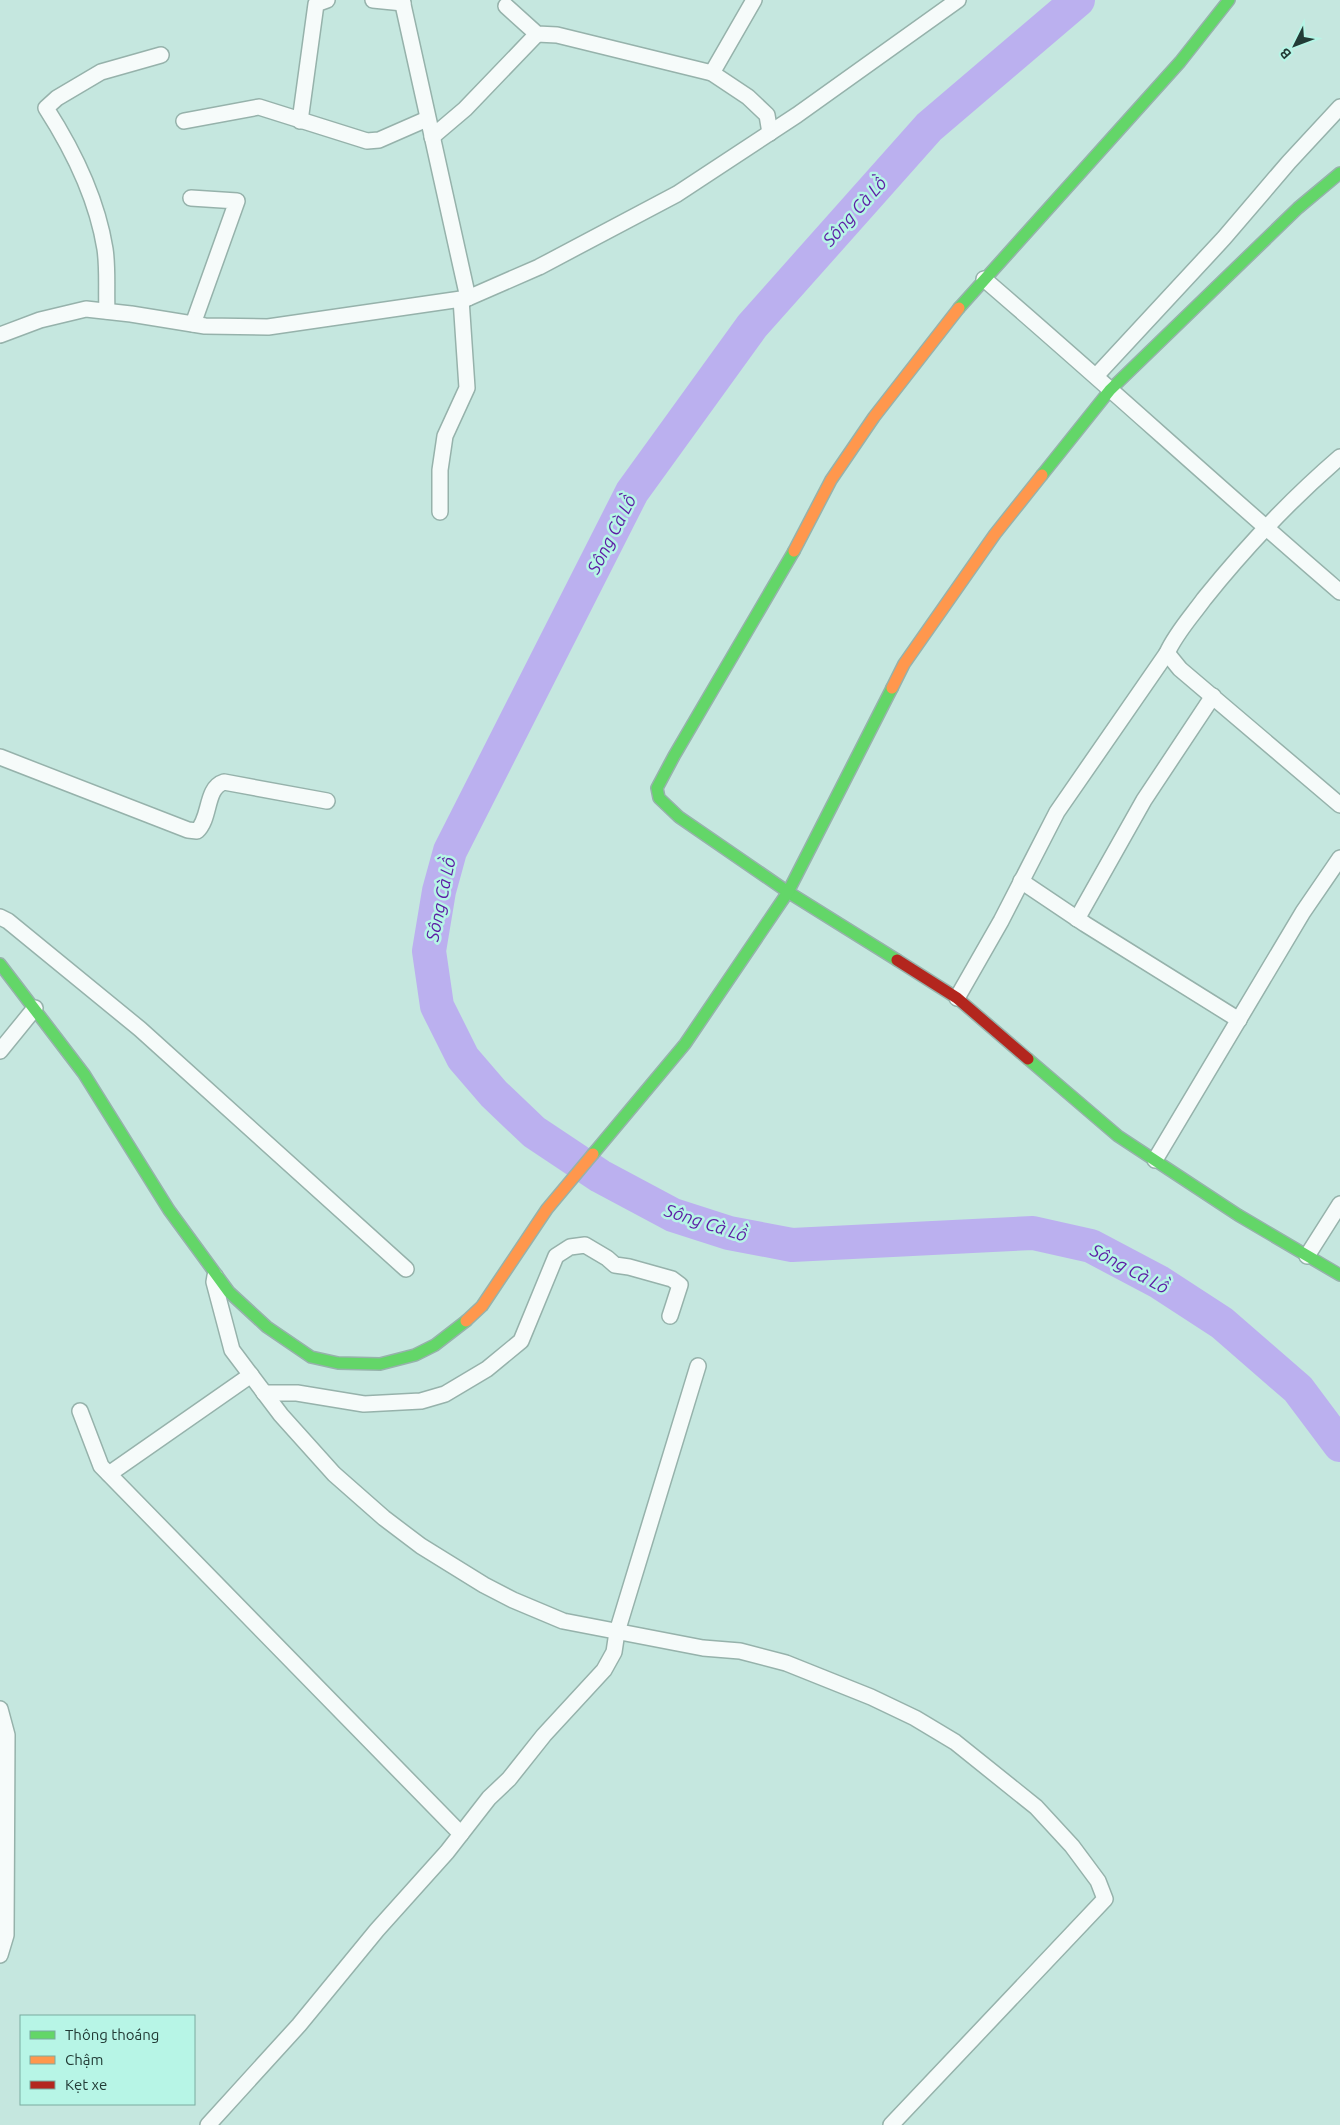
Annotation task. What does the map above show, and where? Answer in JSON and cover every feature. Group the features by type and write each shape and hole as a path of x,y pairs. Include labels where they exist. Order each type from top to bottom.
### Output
{"street":[{"path":"300,121 316,4 327,0"},
{"path":"373,0 402,2 432,137 464,299 467,388 445,436 440,470 440,512"},
{"path":"712,73 754,0"},
{"path":"0,336 40,320 86,309 193,324 268,327 464,299 539,267 677,194 770,133 958,0"},
{"path":"1229,0 1180,62 935,336 874,418 831,480 791,556 657,788 659,798 679,817 788,892 957,998 1118,1136 1238,1214 1340,1275"},
{"path":"506,6 536,34 558,35 712,73 748,97 767,115 770,133"},
{"path":"432,137 465,109 536,34"},
{"path":"107,311 105,250 95,208 64,135 46,108 57,98 101,72 161,55"},
{"path":"184,121 259,107 366,141 379,140 427,119"},
{"path":"1096,376 1224,238 1289,162 1340,107"},
{"path":"0,964 84,1074 169,1210 215,1273 229,1292 267,1327 311,1357 338,1363 380,1364 415,1355 435,1345 455,1331 482,1306 547,1209 685,1044 788,892 904,664 995,534 1110,390 1298,208 1340,173"},
{"path":"191,198 237,201 193,324"},
{"path":"984,279 1096,376 1266,529 1340,592"},
{"path":"957,998 1021,881 1056,812 1167,653 1174,638 1225,573 1308,485 1340,458"},
{"path":"1167,653 1180,669 1340,805"},
{"path":"1077,919 1144,800 1213,696"},
{"path":"0,757 188,830 197,831 203,825 214,789 218,784 224,782 328,801"},
{"path":"1155,1160 1303,912 1340,858"},
{"path":"1021,881 1077,919 1239,1020"},
{"path":"0,917 8,921 140,1029 406,1269"},
{"path":"0,1051 35,1008"},
{"path":"1307,1256 1340,1204"},
{"path":"264,1392 297,1393 364,1404 421,1401 445,1394 487,1369 521,1342 556,1256 570,1247 585,1245 615,1265 672,1279 680,1285 670,1316"},
{"path":"215,1273 214,1282 232,1350 282,1415 334,1474 384,1518 421,1546 484,1585 513,1600 564,1621 704,1648 740,1651 786,1663 871,1697 915,1718 955,1742 1036,1807 1072,1846 1098,1880 1105,1899 890,2125"},
{"path":"208,2125 299,2025 377,1930 461,1834 489,1798 509,1779 544,1735 604,1670 614,1652 617,1632 698,1366"},
{"path":"109,1474 251,1375"},
{"path":"80,1411 101,1466 461,1834"},
{"path":"0,1709 7,1735 6,1935 0,1955"}],"waterway":[{"name":"Sông Cà Lồ","path":"1078,0 929,127 752,326 632,492 450,851 439,891 429,951 437,1006 463,1058 494,1094 534,1132 600,1176 673,1215 729,1233 792,1245 1033,1233 1091,1246 1159,1282 1222,1323 1298,1389 1340,1445"}],"traffic: fast":[{"path":"959,308 1180,62 1229,0"},
{"path":"1042,475 1110,390 1298,208 1340,173"},
{"path":"794,551 674,756 657,788 659,798 679,817 788,892 897,960"},
{"path":"593,1154 685,1044 788,892 892,688"},
{"path":"0,964 84,1074 169,1210 229,1292 267,1327 311,1357 338,1363 380,1364 415,1355 435,1345 466,1321"},
{"path":"1028,1059 1118,1136 1238,1215 1340,1275"}],"traffic: slow":[{"path":"794,551 831,480 874,417 959,308"},
{"path":"892,688 904,664 995,534 1042,475"},
{"path":"466,1321 482,1306 547,1209 593,1154"}],"traffic: jam":[{"path":"897,960 957,998 1028,1059"}]}
